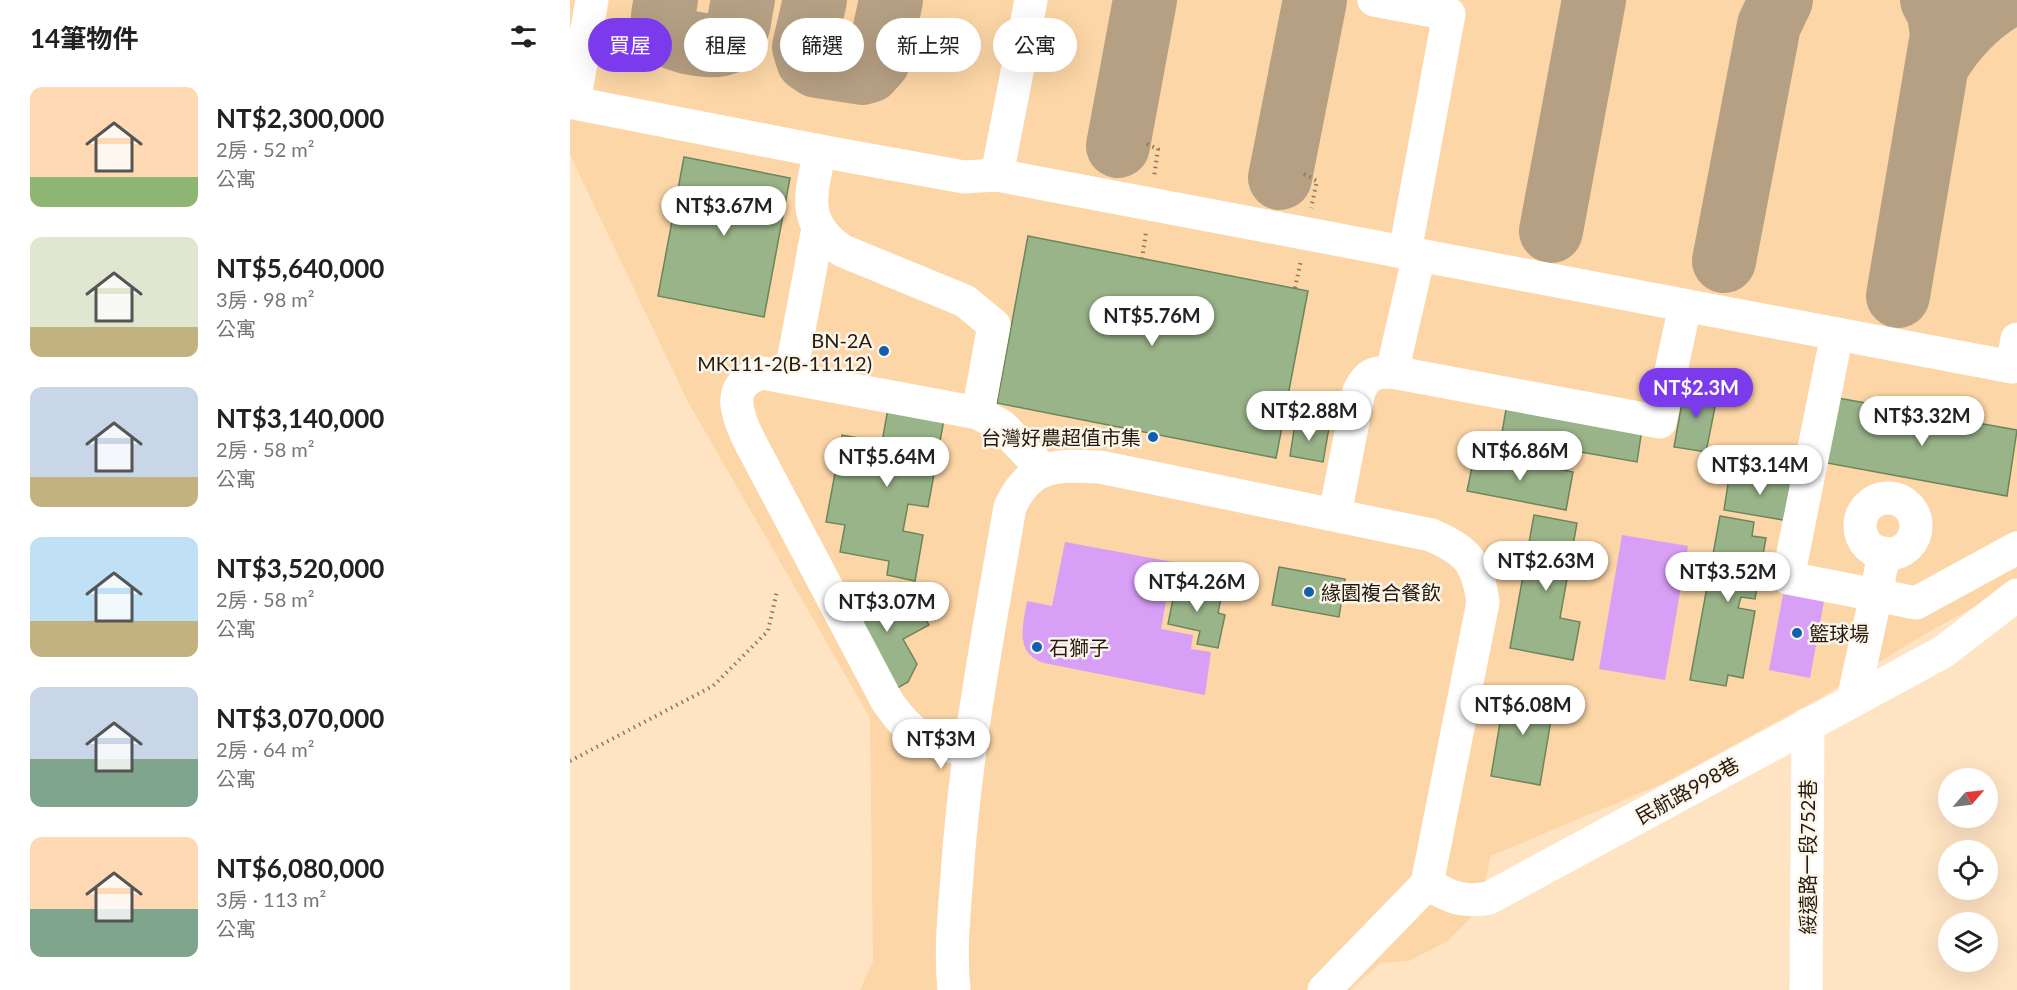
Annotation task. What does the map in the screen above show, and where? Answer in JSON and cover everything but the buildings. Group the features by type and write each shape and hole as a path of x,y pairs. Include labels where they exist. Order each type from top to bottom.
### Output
{"street":[{"path":"592,0 574,103 963,177 997,175 2012,367 2017,339"},
{"path":"997,175 1031,0"},
{"path":"1374,0 1449,14 1392,372"},
{"path":"820,151 812,191 812,209 818,228 830,242 843,250 965,301 994,326 978,413"},
{"path":"790,378 818,228"},
{"path":"1335,514 1359,391 1364,381 1372,375 1392,372 1660,422 1685,306"},
{"path":"1837,334 1788,578 1916,603 2017,548"},
{"path":"970,750 937,744 922,738 909,729 887,701 749,440 737,408 737,395 741,383 762,373 978,413 1002,426 1043,470"},
{"path":"954,990 951,963 960,822 1010,507 1017,491 1028,479 1043,470 1069,465 1100,466 1431,535 1452,544 1468,558 1479,578 1483,602 1427,884 1324,990"},
{"path":"1853,699 1884,553"},
{"name":"民航路998巷","path":"1943,652 2017,595"},
{"name":"民航路998巷","path":"1427,884 1450,897 1471,901 1489,898 1853,699 1943,652 2017,620"},
{"name":"綏遠路一段752巷","path":"1806,990 1808,724"}],"path":[{"path":"570,761 713,686 768,631 777,591"}],"shaded area":[{"path":"570,0 2017,0 2017,583 1920,637 1820,698 1664,783 1491,856 1479,909 1448,941 1409,961 1380,963 1351,990 860,990 873,961 870,718 688,402 570,155"},
{"path":"1622,535 1688,546 1665,680 1599,669"},
{"path":"1065,542 1173,562 1161,629 1193,635 1191,649 1211,652 1205,695 1044,663 1028,653 1023,638 1027,601 1052,606"},
{"name":"籃球場","path":"1784,589 1825,596 1810,678 1769,670"}],"taxiway":[{"path":"666,0 663,23 670,36 703,45 721,44 733,37 743,0"},
{"path":"815,0 804,47 808,60 817,66 862,73 869,71 878,61 891,0"},
{"path":"1118,146 1145,0"},
{"path":"1280,178 1315,0"},
{"path":"1551,231 1594,0"},
{"path":"1724,261 1769,25 1781,0"},
{"path":"1898,296 1942,35 1939,13 1932,0"},
{"path":"1938,64 1965,28 2000,0"}],"place":[{"name":"BN-2A MK111-2(B-11112)","path":"884,351"},
{"name":"台灣好農超值市集","path":"1153,437"},
{"name":"緣園複合餐飲","path":"1309,592"},
{"name":"籃球場","path":"1797,633"},
{"name":"石獅子","path":"1037,647"}]}
